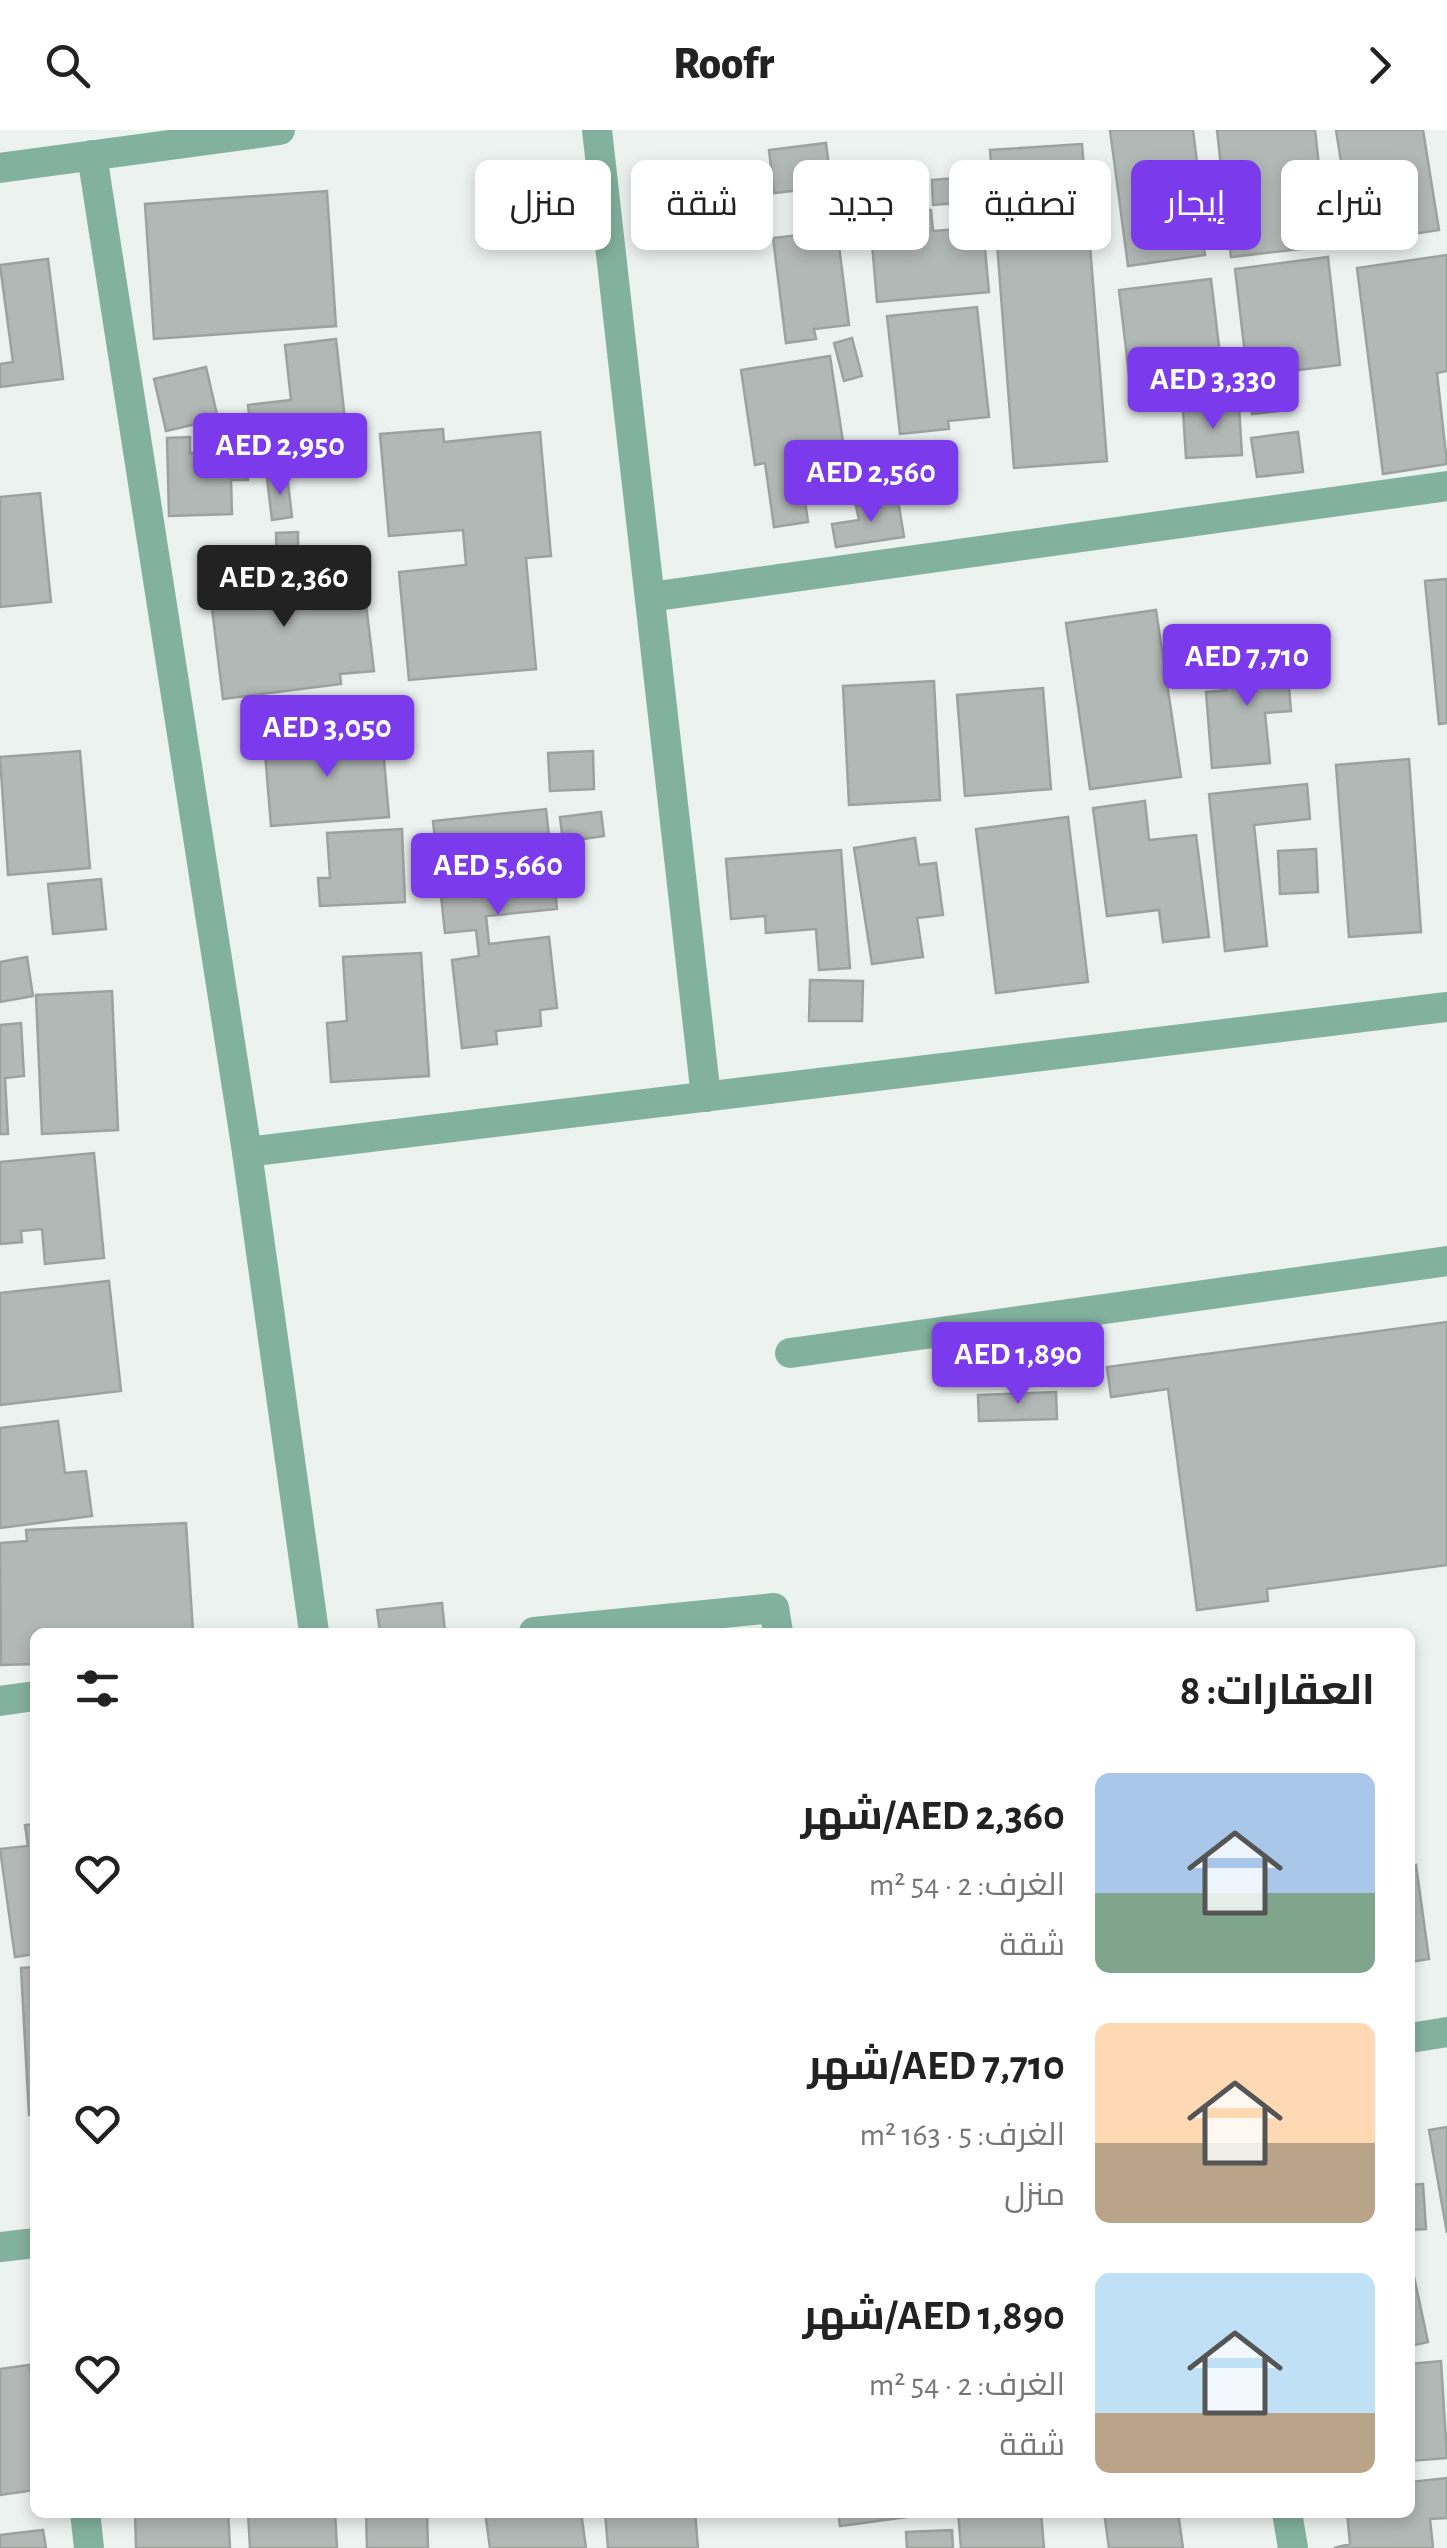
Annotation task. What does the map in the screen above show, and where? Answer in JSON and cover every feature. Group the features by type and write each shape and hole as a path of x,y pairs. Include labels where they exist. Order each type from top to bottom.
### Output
{"street":[{"path":"0,168 280,130"},
{"path":"597,130 706,1097"},
{"path":"92,155 247,1152 313,1628"},
{"path":"650,597 1447,486"},
{"path":"247,1152 1447,1007"},
{"path":"790,1353 1447,1261"},
{"path":"574,1628 774,1608 777,1628"},
{"path":"0,1701 30,1697"},
{"path":"1415,2037 1447,2032"},
{"path":"0,2248 30,2244"},
{"path":"85,2518 89,2548"},
{"path":"1289,2518 1293,2548"}],"building":[{"path":"1110,130 1193,130 1197,160 1131,160 1131,250 1204,250 1205,255 1128,266"},
{"path":"1217,130 1315,130 1318,160 1281,160 1281,250 1293,250 1231,257 1230,250 1261,250 1261,160 1220,160"},
{"path":"1336,130 1423,130 1439,230 1418,233 1418,160 1341,160"},
{"path":"826,143 828,160 793,160 793,191 774,193 769,150"},
{"path":"1082,144 1083,160 991,160 990,150"},
{"path":"949,179 949,204 933,205 932,180"},
{"path":"327,191 336,326 154,339 145,204"},
{"path":"929,210 933,231 949,230 949,250 985,250 989,292 877,302 873,250 929,250"},
{"path":"793,236 793,250 840,250 849,325 814,329 816,339 786,343 773,238"},
{"path":"998,250 1090,250 1107,461 1014,468"},
{"path":"1447,255 1447,371 1437,373 1447,464 1383,474 1357,268"},
{"path":"1328,257 1340,365 1283,372 1288,410 1252,414 1235,269"},
{"path":"48,259 63,379 0,387 0,364 13,362 0,265"},
{"path":"1211,279 1225,397 1133,408 1119,290"},
{"path":"977,307 989,417 948,421 949,429 900,434 887,316"},
{"path":"852,338 862,376 844,381 834,343"},
{"path":"336,339 347,438 253,448 248,405 291,400 285,345"},
{"path":"830,356 851,495 805,501 808,522 774,527 765,463 755,465 741,370"},
{"path":"206,367 218,419 166,431 154,379"},
{"path":"1239,406 1242,455 1186,458 1183,410"},
{"path":"443,429 444,442 540,432 551,556 526,558 536,669 409,680 399,572 466,565 463,530 389,536 380,434"},
{"path":"1298,432 1303,472 1257,477 1251,438"},
{"path":"190,437 190,453 247,451 248,480 231,480 232,514 169,516 167,438"},
{"path":"287,475 292,517 272,520 267,478"},
{"path":"40,493 51,602 0,607 0,497"},
{"path":"898,500 904,537 836,547 832,524 859,520 856,506"},
{"path":"298,532 298,572 277,572 276,533"},
{"path":"265,552 269,591 363,579 374,671 340,674 341,684 223,699 206,559"},
{"path":"1447,579 1447,723 1439,724 1425,581"},
{"path":"1156,610 1181,777 1090,789 1066,623"},
{"path":"1286,653 1291,711 1265,713 1270,763 1212,768 1206,692 1227,690 1224,658"},
{"path":"934,681 940,800 849,805 843,686"},
{"path":"1043,688 1051,789 965,796 957,695"},
{"path":"381,725 389,817 271,826 264,740 300,737 301,750 348,746 347,728"},
{"path":"80,751 90,868 8,875 0,757"},
{"path":"593,751 594,789 550,791 548,753"},
{"path":"1409,759 1421,932 1349,937 1336,765"},
{"path":"1307,784 1310,819 1254,825 1267,946 1225,951 1209,794"},
{"path":"1145,801 1149,840 1196,835 1209,937 1163,942 1159,910 1107,916 1093,808"},
{"path":"546,809 557,909 486,916 489,944 549,937 557,1008 540,1010 541,1026 496,1031 497,1044 462,1048 452,960 479,956 476,930 445,933 433,821"},
{"path":"601,812 604,836 563,842 560,817"},
{"path":"1068,817 1088,982 996,993 976,829"},
{"path":"402,829 405,902 320,906 318,878 330,878 327,833"},
{"path":"915,838 919,865 936,863 943,915 917,918 923,957 872,964 854,848"},
{"path":"1316,849 1318,892 1280,894 1278,851"},
{"path":"841,850 850,968 819,970 816,929 766,933 765,916 731,919 726,859"},
{"path":"101,879 106,929 53,934 48,884"},
{"path":"421,953 429,1076 331,1082 327,1023 347,1021 343,957"},
{"path":"27,957 33,996 0,1002 0,962"},
{"path":"810,980 863,981 862,1021 809,1021"},
{"path":"112,991 118,1130 42,1134 36,995"},
{"path":"21,1023 24,1076 5,1078 8,1134 0,1134 0,1025"},
{"path":"94,1153 104,1258 45,1264 42,1229 21,1231 22,1242 0,1244 0,1162"},
{"path":"109,1281 121,1391 0,1405 0,1293"},
{"path":"1447,1322 1447,1565 1267,1589 1268,1601 1197,1610 1168,1389 1111,1397 1107,1367"},
{"path":"1056,1392 1057,1419 979,1421 978,1395"},
{"path":"58,1421 65,1473 86,1471 92,1516 0,1528 0,1428"},
{"path":"186,1523 193,1628 30,1628 30,1664 1,1665 0,1543 27,1541 26,1530"},
{"path":"442,1603 445,1628 379,1628 377,1610"},
{"path":"30,1824 30,1955 15,1957 0,1849 28,1846 25,1825"},
{"path":"1415,1865 1429,1959 1415,1961"},
{"path":"30,1967 29,2115 21,1968"},
{"path":"1447,2127 1447,2233 1429,2130"},
{"path":"1423,2184 1426,2229 1415,2230 1415,2185"},
{"path":"1415,2281 1428,2342 1415,2345"},
{"path":"1441,2361 1447,2458 1415,2461 1415,2364"},
{"path":"29,2365 30,2491 0,2495 0,2369"},
{"path":"1447,2478 1447,2518 1430,2519 1433,2548 1334,2548 1350,2544 1348,2518 1415,2518 1415,2481"},
{"path":"135,2518 228,2518 230,2548 136,2548"},
{"path":"248,2518 335,2518 337,2548 250,2548"},
{"path":"366,2518 427,2518 428,2548 367,2548"},
{"path":"486,2518 582,2518 586,2548 490,2548"},
{"path":"606,2518 696,2518 698,2548 608,2548"},
{"path":"839,2518 900,2518 840,2526"},
{"path":"958,2518 1042,2518 1044,2548 961,2548"},
{"path":"1105,2518 1179,2518 1183,2548 1109,2548"},
{"path":"43,2530 46,2548 0,2548 0,2535"},
{"path":"952,2530 953,2548 907,2548 906,2532"}]}
